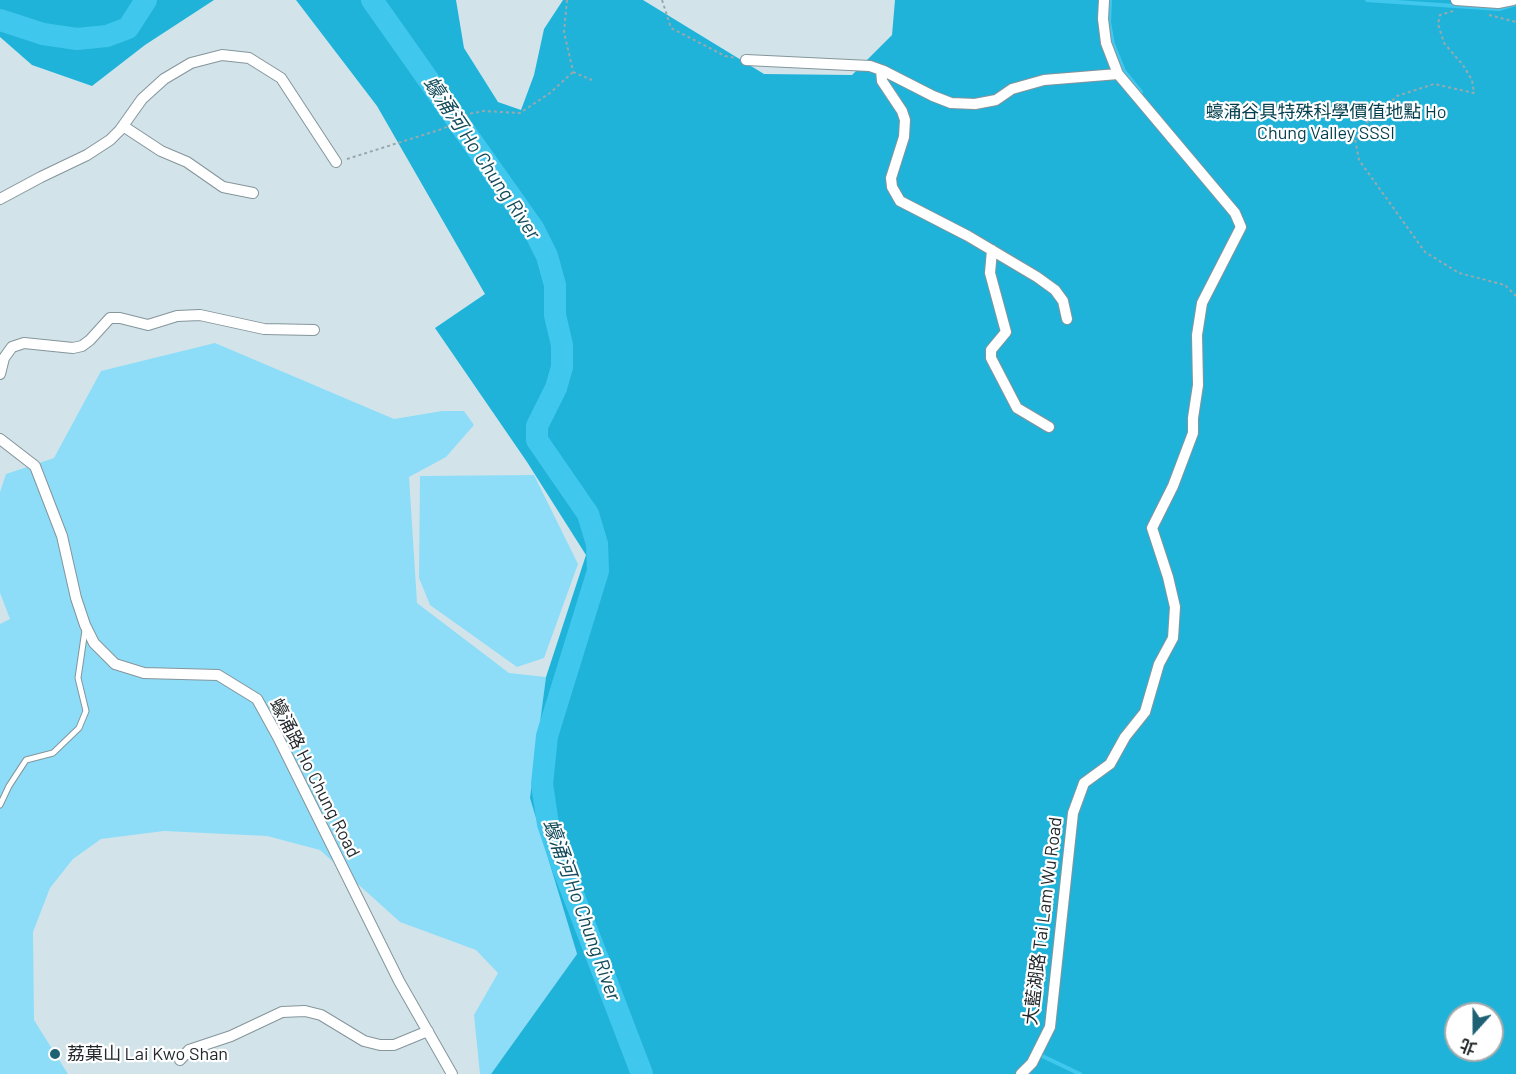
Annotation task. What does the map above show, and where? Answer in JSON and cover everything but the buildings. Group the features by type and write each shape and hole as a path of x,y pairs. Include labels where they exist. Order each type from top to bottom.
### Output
{"street":[{"name":"大藍湖路 Tai Lam Wu Road","path":"1021,1074 1032,1062 1050,1027 1073,813 1084,783 1110,764 1125,737 1145,712 1159,664 1173,638 1174,607 1168,578 1152,528 1173,486 1193,433 1198,385 1197,335 1202,303 1240,227 1235,213 1118,74 1106,43 1103,19 1104,0"},
{"path":"1456,5 1513,0"},
{"path":"0,200 110,140 142,99 164,79 191,63 222,55 249,58 281,78 336,162"},
{"path":"746,60 870,66 942,100 951,103 975,104 996,100 1012,89 1044,80 1118,74"},
{"path":"881,70 882,81 902,111 905,120 904,137 891,178 892,187 900,201 1037,277 1055,290 1063,301 1066,319"},
{"path":"123,126 161,151 187,162 223,187 253,193"},
{"path":"992,250 990,273 1006,332 991,350 991,358 1017,408 1049,427"},
{"path":"0,374 4,358 12,347 24,343 73,348 82,346 110,318 120,318 148,325 177,316 200,315 264,329 314,330"},
{"name":"蠔涌路 Ho Chung Road","path":"0,439 35,466 62,536 76,598 85,626 94,643 115,664 144,673 218,675 257,699 279,737 399,981 452,1074"},
{"path":"180,1060 189,1050 231,1036 282,1012 305,1011 321,1014 364,1041 380,1045 394,1044 428,1031"}],"lane":[{"path":"0,805 26,760 53,753 79,729 86,711 78,678 85,626"}],"path":[{"path":"567,0 564,32 573,72"},
{"path":"662,0 671,28 725,56 746,60"},
{"path":"1456,5 1440,15 1438,24 1444,43 1463,65 1472,80 1474,93 1434,84 1397,96 1386,107 1371,113 1365,128 1356,139 1359,160 1425,252 1459,273 1505,285 1516,296"},
{"path":"573,72 592,80"},
{"path":"336,162 439,130 452,125 468,114 484,111 520,113 550,93 573,72"}],"shaded area":[{"path":"215,343 394,419 442,411 464,411 474,425 446,457 409,477 417,603 509,673 546,677 531,798 577,954 491,1074 480,1074 474,1015 498,973 476,950 400,922 320,850 267,836 164,831 101,839 73,859 50,888 33,932 34,1020 68,1074 0,1074 0,624 10,619 0,593 0,492 6,474 54,458 101,371"},
{"path":"534,475 578,564 544,658 517,667 430,605 419,578 420,476"}],"green space":[{"path":"0,0 214,0 145,45 92,86 32,65 0,37"},
{"name":"蠔涌谷具特殊科學價值地點 Ho Chung Valley SSSI","path":"296,0 456,0 464,48 498,102 521,110 534,75 544,29 563,0 643,0 764,74 852,75 892,35 895,0 1516,0 1516,1074 491,1074 577,954 530,798 546,677 586,555 527,462 435,328 485,294 377,106"}],"waterway":[{"name":"蠔涌河 Ho Chung River","path":"0,20 43,34 77,39 107,36 128,28 146,0"},
{"name":"蠔涌河 Ho Chung River","path":"372,0 533,228 547,256 555,285 555,315 562,345 562,367 556,388 537,426 537,440 588,514 597,544 598,571 547,736 542,784 548,824 563,868 642,1074"},
{"path":"1110,0 1109,22 1113,44 1124,71 1141,92"},
{"path":"1367,0 1499,9 1516,4"},
{"path":"1038,1054 1080,1074"}],"place":[{"name":"荔菓山 Lai Kwo Shan","path":"55,1054"}]}
